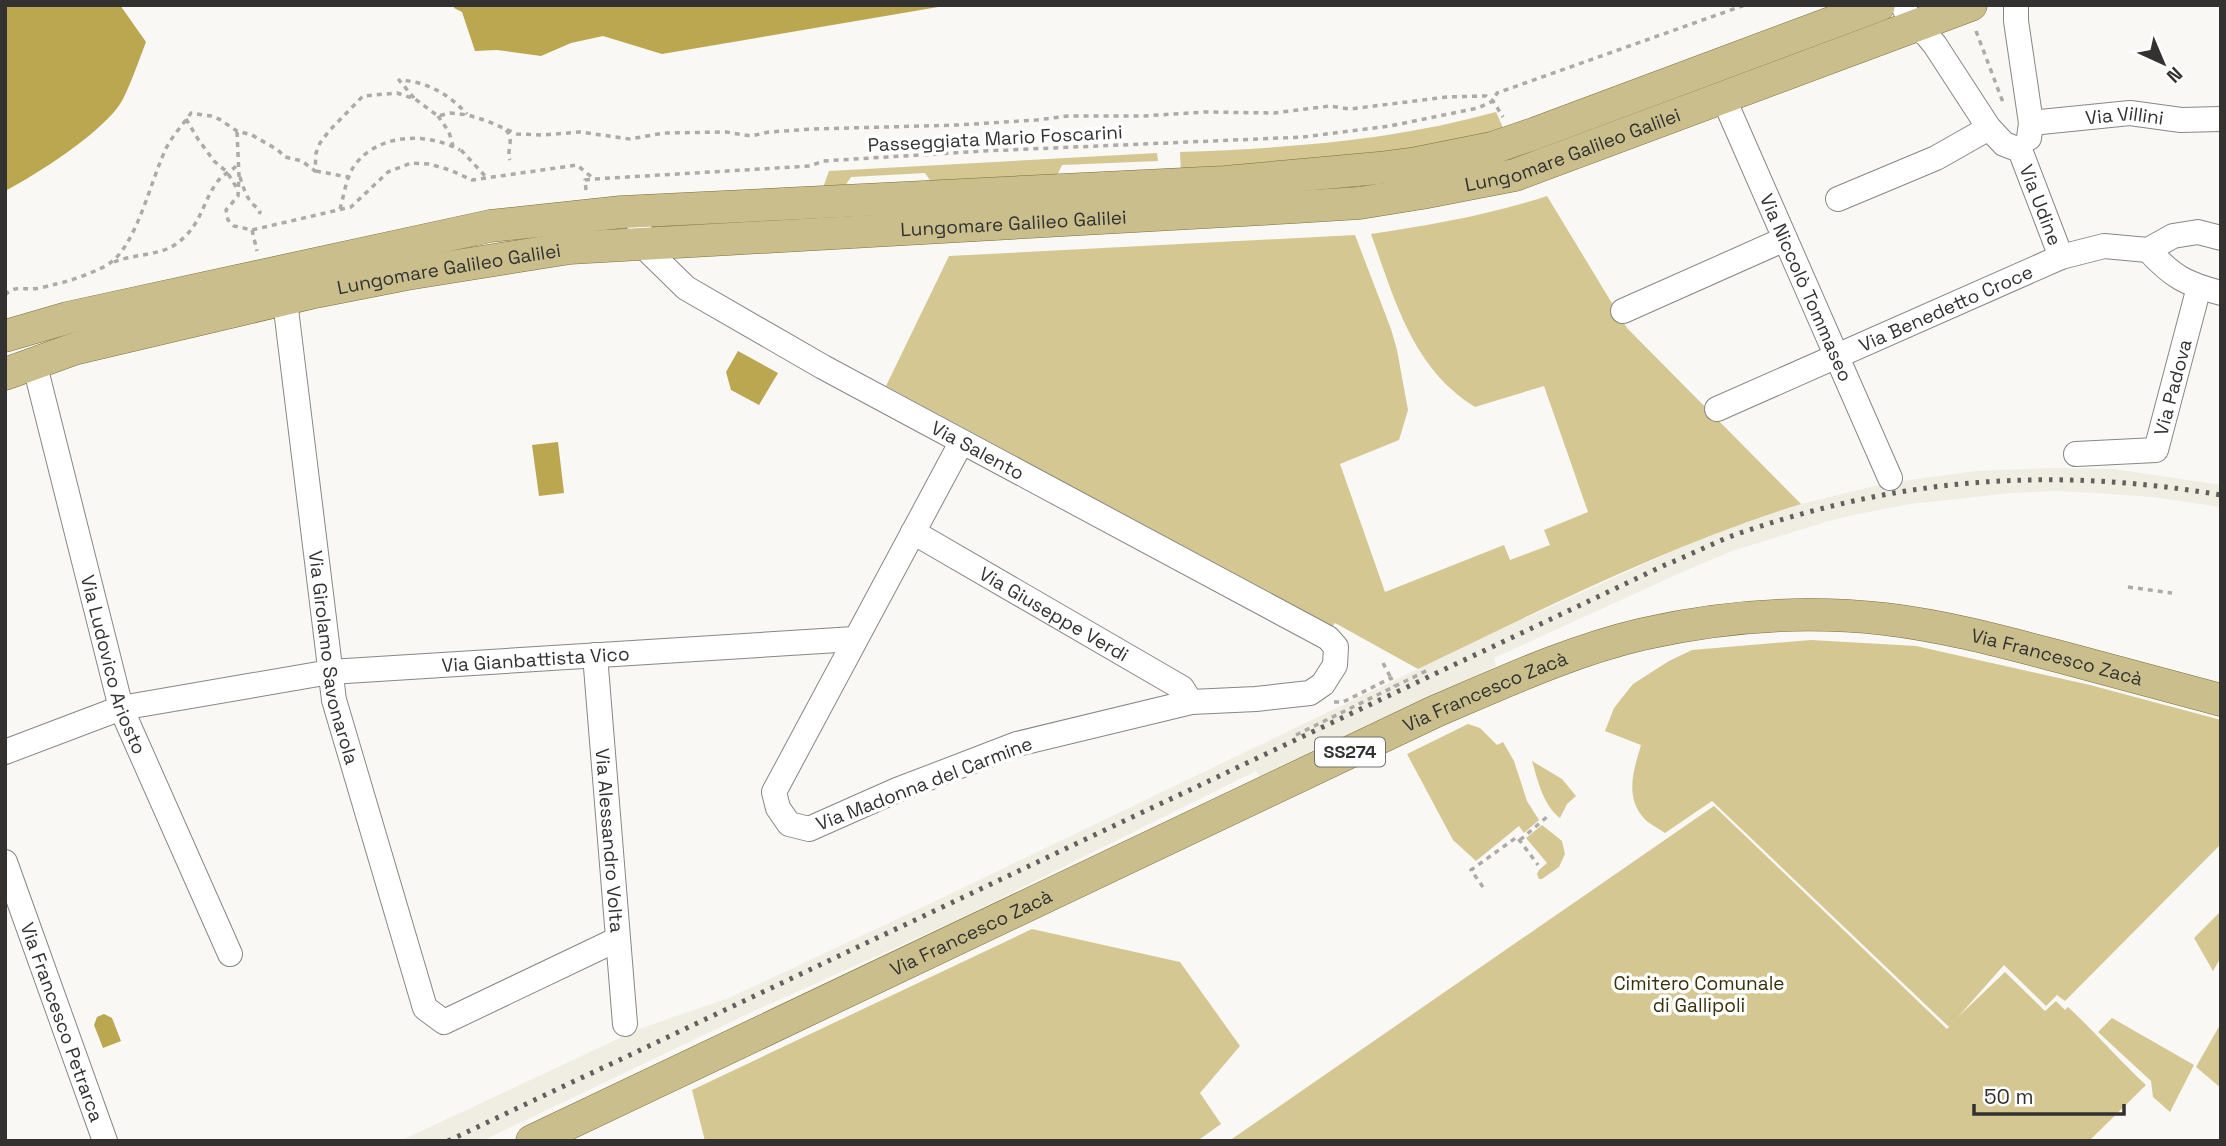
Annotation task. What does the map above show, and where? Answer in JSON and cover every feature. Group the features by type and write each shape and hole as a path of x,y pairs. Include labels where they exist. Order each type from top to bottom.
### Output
{"main road":[{"name":"Lungomare Galileo Galilei","path":"17,332 67,318 491,226 559,217 1225,182 1392,166 1457,155 1513,141 1879,5"},
{"name":"Lungomare Galileo Galilei","path":"5,374 274,275 315,292 497,258 570,248 1360,203 1422,194 1515,175 1723,97 1907,16 1973,17"},
{"path":"1712,68 1723,97"},
{"path":"17,332 34,362"},
{"name":"Via Francesco Zacà","path":"532,1141 1434,712 1553,662 1641,635 1725,619 1809,615 1884,619 1970,632 2221,700"}],"street":[{"path":"2016,5 2031,123"},
{"name":"Via Udine","path":"1907,16 1935,45 1989,128 2004,144 2020,150 2062,257 2105,246 2148,250"},
{"name":"Via Niccolò Tommaseo","path":"1723,97 1890,478"},
{"name":"Via Villini","path":"2031,123 2130,113 2181,120 2221,119"},
{"name":"Via Udine","path":"2020,150 2029,138 2031,123"},
{"path":"1838,199 1936,158 1989,128"},
{"path":"638,212 641,244"},
{"path":"2210,290 2182,281 2148,250 2173,236 2198,232 2221,238"},
{"path":"1623,311 1785,239"},
{"name":"Via Salento","path":"641,244 686,288 823,367 1328,638 1336,647 1335,665"},
{"name":"Via Benedetto Croce","path":"1717,409 2062,257"},
{"name":"Via Girolamo Savonarola","path":"274,275 334,700 425,1008 444,1022 618,939"},
{"name":"Via Padova","path":"2076,454 2156,450 2210,290"},
{"name":"Via Ludovico Ariosto","path":"34,362 121,708 230,954"},
{"path":"854,639 961,443"},
{"name":"Via Giuseppe Verdi","path":"913,532 1182,688 1191,702"},
{"name":"Via Gianbattista Vico","path":"5,752 121,708 330,672 854,639"},
{"name":"Via Madonna del Carmine","path":"854,639 774,792 778,808 789,824 809,829 897,790 1017,744 1191,702 1310,693 1323,684 1335,665"},
{"name":"Via Alessandro Volta","path":"595,655 625,1024"},
{"name":"Via Francesco Petrarca","path":"5,862 105,1141"}],"path":[{"name":"Passeggiata Mario Foscarini","path":"251,229 351,207 388,172 411,163 440,167 472,180 577,165 594,179 810,166 823,161 944,153 1303,137 1390,126 1478,108 1493,101 1497,93 1745,5"},
{"path":"1973,17 2005,107"},
{"path":"453,146 449,132 438,116 415,99 399,80 422,83 441,91 468,116"},
{"path":"315,171 316,153 320,143 363,96 397,93 415,99"},
{"path":"438,116 450,113 468,116 517,134 580,132 630,139 664,133 726,132 751,136 813,129 911,127 1068,116 1274,113 1330,106 1350,109 1447,97 1486,96 1501,110 1513,141"},
{"path":"108,264 123,249 138,219 163,153 191,113 211,116 237,131 252,135 285,157 302,161 315,171 348,177"},
{"path":"186,120 238,190"},
{"path":"505,128 511,138 508,155 510,160"},
{"path":"237,131 238,197 226,210 226,215 234,226 251,229 274,275"},
{"path":"340,210 352,168 361,158 396,139 429,139 453,146 461,150 487,178"},
{"path":"5,295 16,288 30,289 65,282 122,258 166,249 177,244 200,218 213,188 227,172 239,164"},
{"path":"239,174 246,195 255,208 259,209 258,214"},
{"path":"2128,587 2172,593"},
{"path":"1382,663 1395,686"},
{"path":"1296,735 1430,669"},
{"path":"1325,702 1343,702 1391,678"},
{"path":"1520,840 1548,816"},
{"path":"1483,887 1471,870 1517,837 1538,865"}],"shaded area":[{"path":"5,5 120,5 146,42 125,94 108,118 66,154 5,191"},
{"path":"455,5 950,5 662,54 603,36 571,43 541,56 497,50 475,51 462,12 454,8"},
{"path":"738,351 778,373 759,405 731,390 726,372"},
{"path":"558,442 564,493 539,496 532,445"},
{"path":"2114,469 2221,485 2221,507 2152,497 2097,493 2012,493 1910,504 1858,514 1732,551 1494,658 1496,666 1260,777 1256,771 959,919 752,1012 482,1141 400,1141 639,1029 729,998 1497,631 1708,535 1801,504 1887,483 1976,471"},
{"path":"104,1014 112,1018 121,1041 103,1048 94,1025 97,1017"}],"green space":[{"path":"1496,112 1505,132 1414,152 1181,174 1180,152 1339,141 1417,130"},
{"path":"1157,153 1158,161 1062,165 1055,180 934,186 925,173 851,177 843,189 821,193 829,171"},
{"path":"1547,196 1627,328 1801,504 1751,520 1654,558 1418,669 1335,623 1332,627 886,386 949,256 1355,235 1391,329 1408,410 1399,440 1340,464 1385,592 1504,545 1510,560 1550,545 1544,530 1588,512 1544,386 1475,407 1453,391 1421,353 1408,331 1371,234 1460,219"},
{"name":"Cimitero Comunale di Gallipoli","path":"1811,640 1916,646 2090,685 2221,720 2221,844 2065,1001 2057,995 2046,1006 2004,965 1958,1017 2005,972 2045,1011 2056,1001 2065,1010 2068,1007 2146,1085 2089,1141 1229,1141 1714,806 1947,1029 1949,1027 1712,801 1665,833 1647,821 1637,808 1632,790 1641,745 1605,731 1614,708 1633,684 1692,650"},
{"path":"1468,724 1480,728 1497,745 1503,742 1514,761 1527,801 1539,820 1524,833 1519,826 1476,861 1453,840 1407,754"},
{"path":"1532,761 1562,779 1576,796 1567,804 1560,818 1545,800"},
{"path":"1542,825 1562,841 1565,854 1559,867 1539,879 1539,870 1547,863 1526,838"},
{"path":"2221,911 2221,957 2213,971 2194,938"},
{"path":"1032,929 1180,962 1240,1046 1200,1093 1221,1124 1200,1141 705,1141 692,1090"},
{"path":"2112,1018 2194,1065 2170,1112 2153,1097 2151,1081 2098,1032"},
{"path":"2221,1023 2221,1088 2196,1067"}],"railway":[{"path":"448,1141 1665,565 1738,534 1808,512 1866,498 1982,482 2100,481 2221,495"}]}
